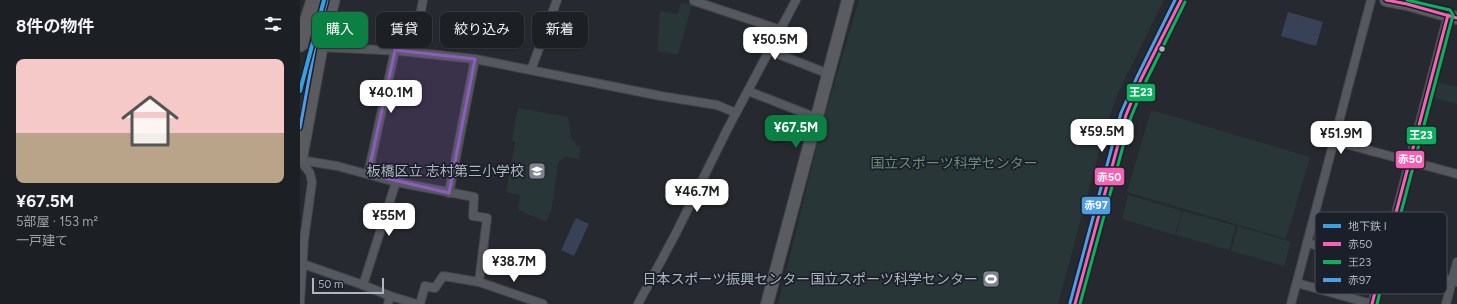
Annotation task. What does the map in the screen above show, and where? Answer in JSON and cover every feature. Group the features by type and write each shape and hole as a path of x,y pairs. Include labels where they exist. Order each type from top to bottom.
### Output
{"highway":[{"path":"300,43 314,0"},
{"path":"329,12 332,0"},
{"path":"300,156 320,48"}],"street":[{"path":"413,52 423,0"},
{"path":"531,70 557,0"},
{"path":"638,304 796,0"},
{"path":"768,304 848,0"},
{"path":"1075,304 1126,115 1141,79 1181,0"},
{"path":"1315,212 1371,0"},
{"path":"1386,0 1452,16 1409,162 1396,212"},
{"path":"694,1 781,30"},
{"path":"300,43 312,45"},
{"path":"358,48 395,50 475,59 661,96 718,105 736,113"},
{"path":"368,174 395,50"},
{"path":"770,51 828,74"},
{"path":"449,193 475,59"},
{"path":"748,91 817,118"},
{"path":"1334,142 1457,174"},
{"path":"300,160 337,166 396,182 474,197 473,216 487,218 479,282"},
{"path":"300,160 310,173 312,182 304,240 300,302"},
{"path":"363,285 396,182"},
{"path":"1291,304 1315,213"},
{"path":"1307,243 1315,245"},
{"path":"1446,304 1455,281 1457,262"},
{"path":"303,264 363,285 388,300 417,304"},
{"path":"420,304 425,286 435,288 442,276 479,282 543,304"},
{"path":"1297,283 1315,288"},
{"path":"1336,294 1372,304 1375,294"}],"highlighted area":[{"path":"395,50 475,59 449,193 368,174"}],"green space":[{"name":"国立スポーツ科学センター","path":"859,0 1164,0 1118,93 1105,130 1058,304 778,304 822,125"},
{"path":"681,3 692,4 678,55 657,51 660,11 678,14"},
{"path":"1438,82 1457,87 1457,104 1434,98"},
{"path":"518,108 568,117 572,140 575,141 576,145 581,146 579,159 565,157 558,163 552,209 546,222 518,210 520,195 506,192 515,142 512,139"},
{"path":"1151,110 1310,157 1286,239 1127,192"},
{"path":"1128,195 1182,211 1175,235 1122,219"},
{"path":"1183,211 1236,226 1229,250 1176,235"},
{"path":"1238,226 1291,242 1284,266 1231,251"}],"water":[{"path":"1288,12 1323,22 1316,46 1281,36"},
{"path":"576,218 589,224 574,256 561,250"}],"metro line":[{"name":"I","path":"300,91 324,0"}],"transit line":[{"name":"赤97","path":"300,128 315,46 327,0"},
{"name":"赤97","path":"1070,303 1121,113 1175,0"},
{"name":"赤50","path":"1075,304 1126,115 1141,79 1181,0"},
{"name":"赤50","path":"1386,0 1407,4 1457,18"},
{"name":"王23","path":"1401,212 1453,15 1450,10 1407,0"},
{"name":"王23","path":"1080,304 1131,117 1146,81 1185,2"},
{"name":"赤50","path":"1396,212 1448,15"},
{"name":"赤50","path":"1372,304 1375,294"},
{"name":"王23","path":"1377,304 1380,294"}],"place":[{"name":"板橋区立 志村第三小学校","path":"537,171"},
{"name":"日本スポーツ振興センター国立スポーツ科学センター","path":"991,279"}]}
